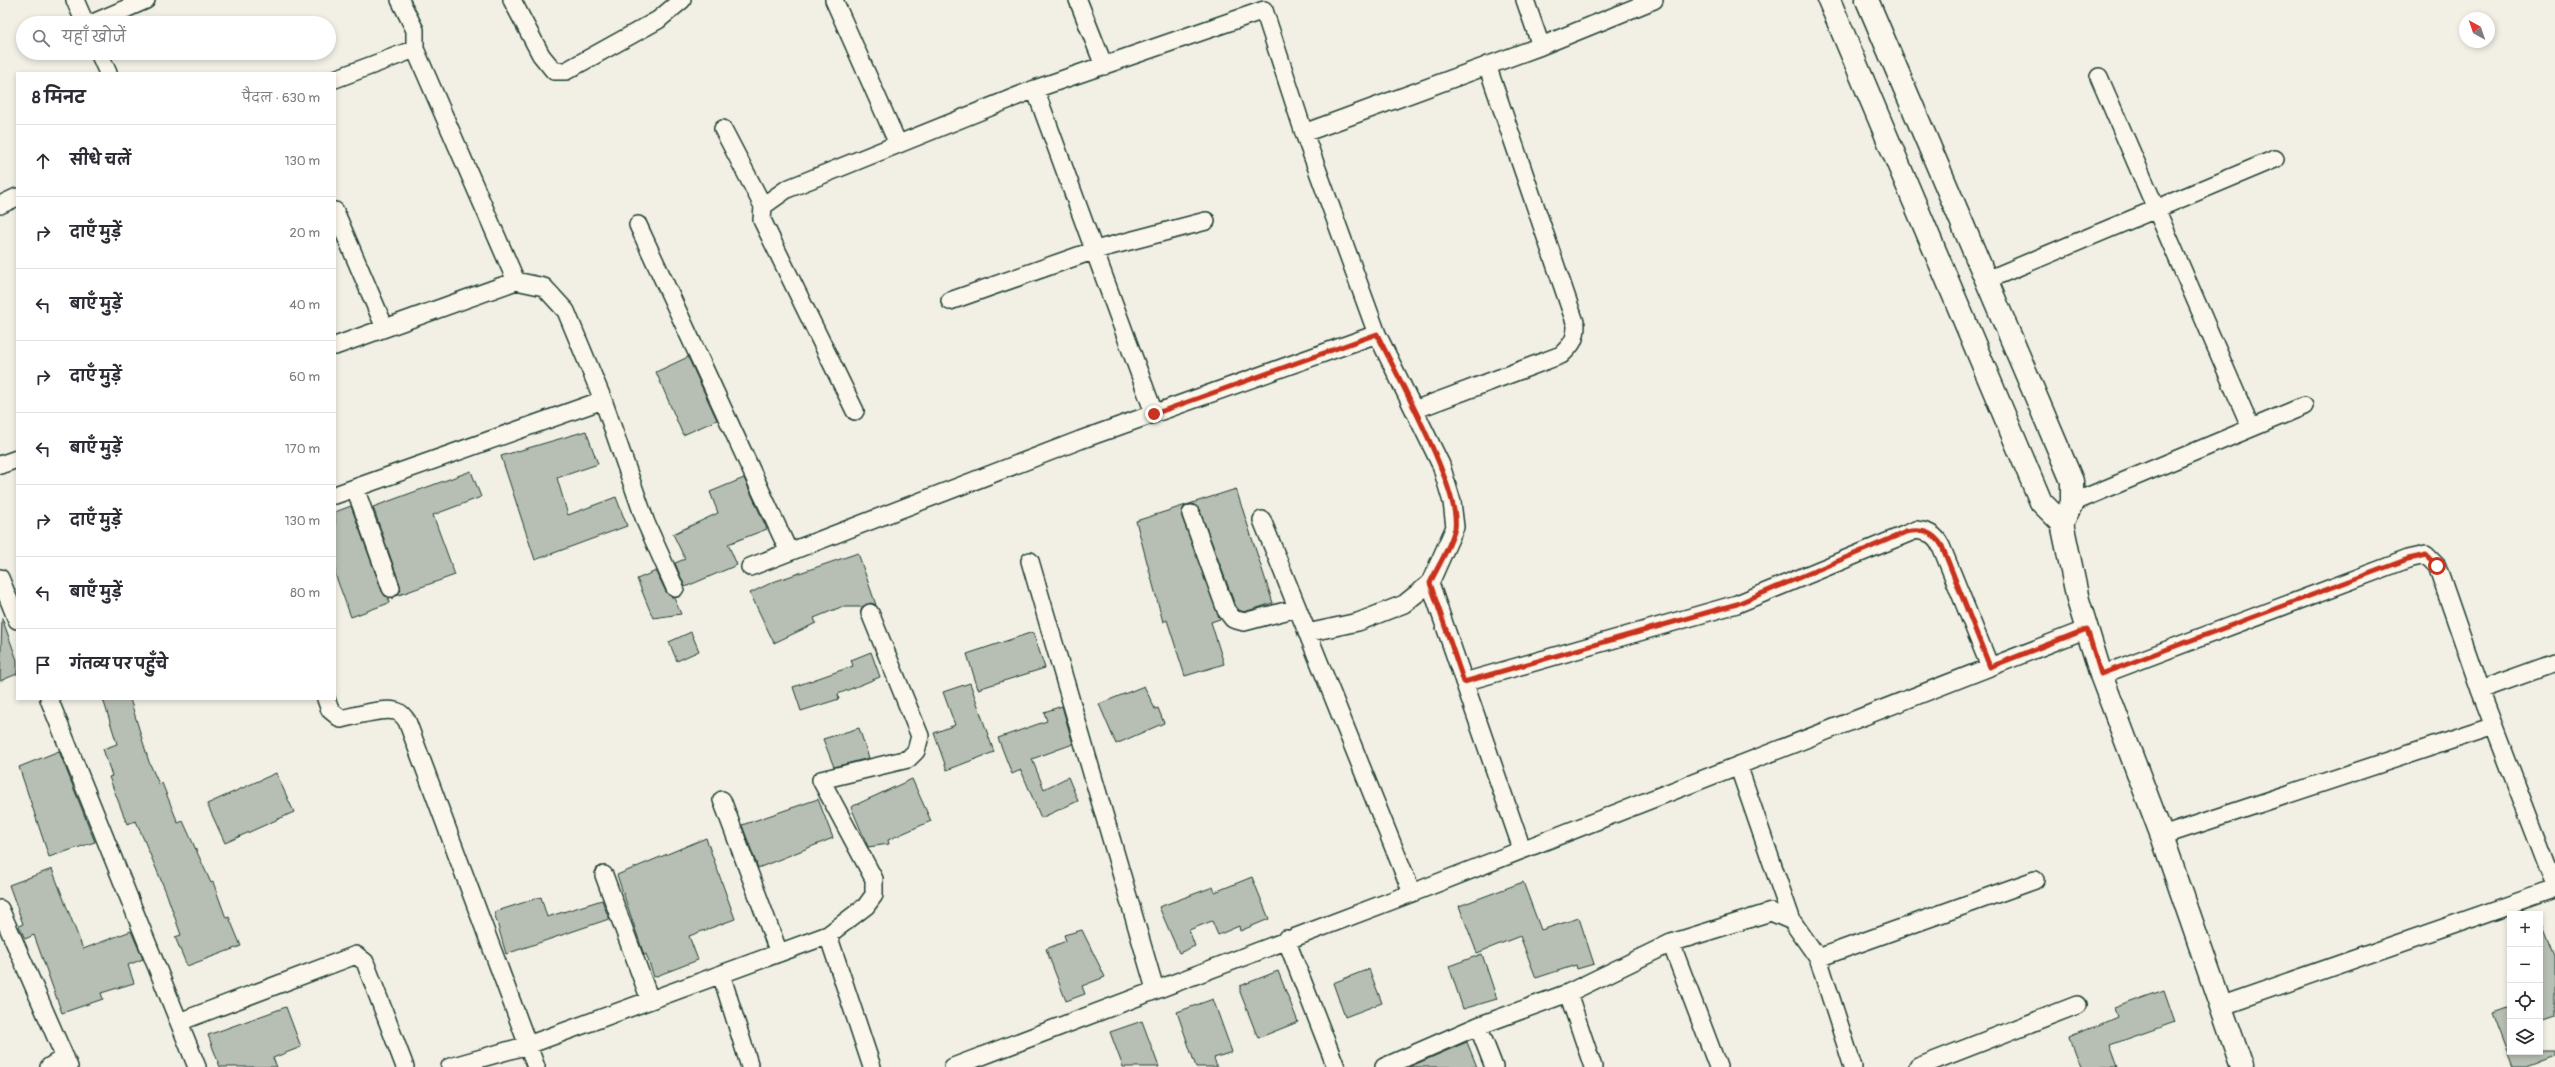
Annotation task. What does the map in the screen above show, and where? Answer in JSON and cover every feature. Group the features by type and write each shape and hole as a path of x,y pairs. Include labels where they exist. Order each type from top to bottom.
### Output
{"street":[{"path":"75,0 82,16"},
{"path":"110,16 146,0"},
{"path":"400,0 415,30 415,49 516,281"},
{"path":"512,0 541,55 554,71 566,71 658,20 682,0"},
{"path":"834,0 898,144"},
{"path":"1078,0 1104,66"},
{"path":"1525,0 1541,46"},
{"path":"1304,133 1541,46 1654,0"},
{"path":"1829,0 2041,502 2062,523 2078,600 2101,674 2162,836 2242,1067"},
{"path":"1867,0 2072,481 2072,503 2062,523"},
{"path":"762,206 787,189 898,144 1035,89 1104,66 1262,5 1304,133 1377,334 1441,465 1452,502 1455,527 1430,583 1404,604 1358,622 1307,633"},
{"path":"336,79 415,49"},
{"path":"102,60 108,72"},
{"path":"1414,410 1561,355 1570,347 1576,337 1576,325 1487,65"},
{"path":"2099,77 2251,428"},
{"path":"1035,89 1154,414"},
{"path":"723,129 762,206 762,220 855,412"},
{"path":"1987,280 2275,160"},
{"path":"0,205 16,197"},
{"path":"336,213 385,328"},
{"path":"950,301 1095,250 1206,221"},
{"path":"638,226 790,552"},
{"path":"336,346 516,281 544,287 566,311 603,400 646,523 675,588"},
{"path":"750,567 1154,414 1377,334"},
{"path":"336,495 603,400"},
{"path":"2072,503 2304,406"},
{"path":"0,465 16,459"},
{"path":"356,488 391,588"},
{"path":"1191,514 1226,610 1233,619 1244,622 1297,608"},
{"path":"1262,520 1412,893"},
{"path":"1464,682 1737,604 1906,532 1916,530 1928,532 1937,538 1942,546 1990,667"},
{"path":"2101,674 2408,559 2426,555 2437,566 2480,690 2555,888 2220,1006"},
{"path":"1030,561 1155,989"},
{"path":"0,578 15,612"},
{"path":"1430,583 1522,849"},
{"path":"450,1067 528,1045 828,935 866,906 874,895 874,879 821,780 908,759 916,751 920,736 870,613"},
{"path":"953,1067 1286,939 1412,893 2087,629"},
{"path":"2480,690 2555,663"},
{"path":"49,700 197,1067"},
{"path":"326,700 330,710 341,719 358,714 395,711 402,714 407,721 536,1067"},
{"path":"2162,836 2494,726"},
{"path":"1738,765 1792,921 1818,958 1854,1067"},
{"path":"722,800 779,953"},
{"path":"604,875 650,1000"},
{"path":"1818,958 2035,880"},
{"path":"0,909 67,1062 49,1067"},
{"path":"1384,1067 1478,1026 1568,993 1671,943 1771,912 1792,921"},
{"path":"828,935 872,1067"},
{"path":"1286,939 1336,1067"},
{"path":"1671,943 1718,1067"},
{"path":"179,1022 356,955 365,962 405,1067"},
{"path":"721,974 750,1067"},
{"path":"1568,993 1593,1067"},
{"path":"1918,1067 2077,1005"},
{"path":"1478,1026 1494,1067"}],"building":[{"path":"688,357 717,420 683,435 656,372"},
{"path":"586,431 598,464 557,478 568,515 616,497 627,526 535,560 501,456"},
{"path":"471,471 481,497 433,515 455,575 396,596 401,590 400,585 373,507"},
{"path":"744,478 767,529 728,544 737,565 685,587 675,563 685,559 673,534 718,513 710,492"},
{"path":"1236,489 1273,603 1244,612 1239,610 1235,605 1200,511 1193,504 1184,507 1182,517 1220,619 1211,622 1224,664 1185,676 1167,620 1163,622 1136,521"},
{"path":"351,506 382,591 385,596 393,598 388,599 389,603 351,617 336,577 336,512"},
{"path":"858,553 876,605 871,603 862,607 841,607 814,618 816,623 774,643 750,593 773,582"},
{"path":"656,571 666,592 674,598 681,614 653,618 637,579"},
{"path":"2,618 16,657 16,674 0,681"},
{"path":"691,632 699,651 677,661 669,642"},
{"path":"1033,632 1045,668 978,689 967,654"},
{"path":"871,652 880,677 838,694 839,699 801,711 793,687 853,666 851,660"},
{"path":"970,683 994,752 947,770 934,733 955,725 943,692"},
{"path":"1144,686 1155,709 1158,708 1164,723 1116,744 1099,704"},
{"path":"103,700 130,700 149,762 159,784 162,783 178,823 183,821 211,883 213,882 226,918 229,917 241,946 187,966 175,937 181,935 166,892 136,821 127,824 109,777 112,776 103,749 117,744"},
{"path":"1062,706 1073,744 1032,759 1044,789 1068,777 1078,801 1041,818 1021,770 1012,774 998,738 1047,721 1044,712"},
{"path":"859,728 869,758 834,767 823,739"},
{"path":"59,751 95,842 49,857 19,767"},
{"path":"276,773 294,812 225,843 207,804"},
{"path":"912,779 931,821 888,840 889,844 868,847 851,807"},
{"path":"818,799 833,838 758,868 742,825"},
{"path":"706,838 735,919 689,936 698,960 654,977 646,954 644,955 617,875"},
{"path":"52,869 83,949 131,931 143,959 128,965 134,983 101,993 103,999 62,1013 34,935 25,939 19,926 23,924 9,885"},
{"path":"1252,877 1269,919 1240,931 1239,926 1218,935 1212,921 1189,930 1195,946 1179,953 1159,907 1213,887 1215,892"},
{"path":"1523,882 1541,930 1579,918 1594,964 1577,969 1576,965 1536,978 1520,936 1477,953 1459,906"},
{"path":"541,897 547,917 602,900 609,919 506,954 494,912"},
{"path":"2543,925 2555,956 2555,1015 2543,1019"},
{"path":"1082,930 1105,977 1082,986 1085,994 1066,1001 1046,949 1066,941 1064,935"},
{"path":"1482,954 1497,999 1463,1009 1449,966"},
{"path":"1369,969 1382,1003 1345,1017 1333,983"},
{"path":"1278,971 1298,1022 1258,1038 1240,992 1240,986"},
{"path":"2164,990 2175,1022 2110,1045 2118,1067 2080,1067 2069,1038 2117,1017 2114,1008"},
{"path":"1213,999 1232,1052 1214,1058 1217,1067 1196,1067 1177,1012"},
{"path":"286,1007 301,1047 273,1058 277,1067 220,1067 208,1035"},
{"path":"2507,1007 2507,1049 2493,1012"},
{"path":"1142,1021 1159,1067 1123,1067 1110,1032"},
{"path":"1467,1042 1477,1067 1409,1067"},
{"path":"2543,1052 2555,1052 2555,1057 2528,1067 2514,1067 2509,1055 2543,1055"}],"route":[{"path":"1154,414 1377,334 1441,465 1452,502 1455,527 1430,583 1464,682 1737,604 1906,532 1916,530 1928,532 1937,538 1942,546 1990,667 2087,629 2101,674 2408,559 2426,555 2437,566"}]}
